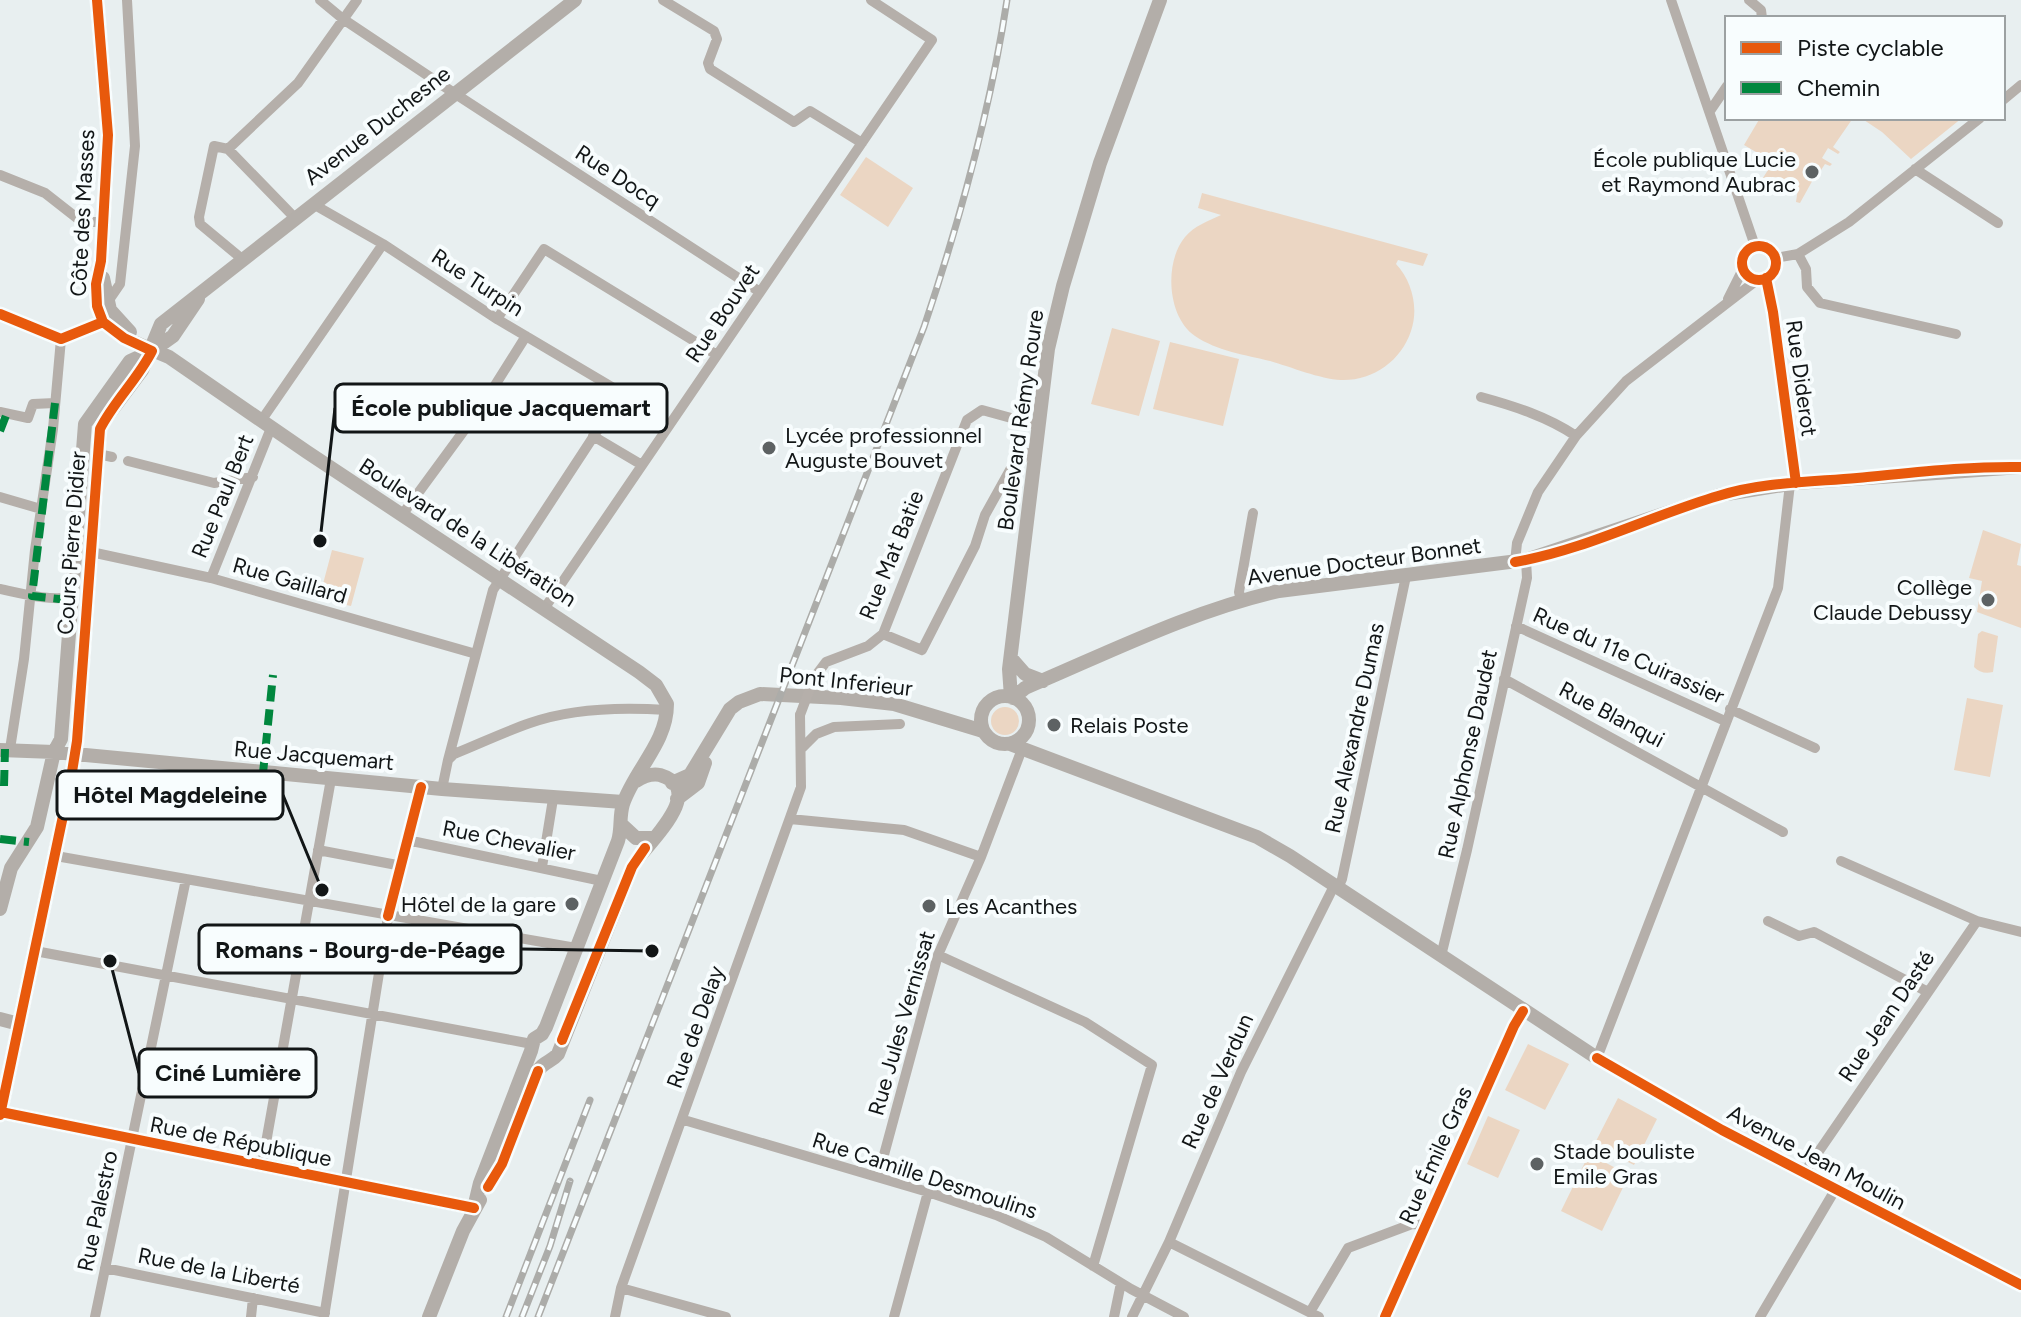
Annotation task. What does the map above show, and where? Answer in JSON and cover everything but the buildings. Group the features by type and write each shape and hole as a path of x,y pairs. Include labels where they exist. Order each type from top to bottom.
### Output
{"main road":[{"name":"Côte des Masses","path":"97,0 108,135 101,261 96,284 97,306 109,320 152,351"},
{"name":"Avenue Duchesne","path":"152,351 173,336 207,285 575,0"},
{"name":"Boulevard Rémy Roure","path":"1012,698 1010,664 1048,349 1063,286 1100,163 1160,0"},
{"name":"Côte des Masses","path":"101,261 109,320"},
{"name":"Boulevard de la Libération","path":"152,351 169,357 639,672 656,685 664,696 667,710"},
{"name":"Cours Pierre Didier","path":"0,1114 75,754 91,552 105,455 100,429 152,351"},
{"name":"Cours Pierre Didier","path":"0,909 11,868 37,827 54,752 61,739 85,424 130,361 152,351"},
{"name":"Avenue Docteur Bonnet","path":"1012,698 1025,688 1241,600 1279,591 1520,561 1720,495 1793,484 2021,467"},
{"name":"Boulevard Rémy Roure","path":"993,700 1010,664"},
{"path":"1010,664 1043,681 1033,691 1026,711 1028,723 1022,745 994,742 983,731 983,712 993,700 1012,698 1026,711"},
{"name":"Pont Inferieur","path":"667,779 690,775 730,709 760,694 894,704 983,731"},
{"path":"654,838 636,838 623,826 620,815 623,802 659,739 667,710"},
{"name":"Pont Inferieur","path":"942,717 983,712"},
{"name":"Pont Inferieur","path":"677,799 698,783 715,733"},
{"path":"474,1208 488,1187 527,1084 552,1056 637,856 668,824 677,799 667,779 659,739"},
{"name":"Avenue Jean Moulin","path":"1022,745 1257,837 1597,1058 1722,1130 2021,1285"},
{"name":"Rue Jacquemart","path":"5,749 553,799 623,802"},
{"path":"636,781 653,774 667,779"},
{"path":"429,1317 623,826"},
{"path":"0,1019 19,1024"},
{"path":"535,1043 554,1037 552,1056"},
{"path":"535,1043 538,1060 552,1056"},
{"name":"Rue de République","path":"0,1114 474,1208"}],"street":[{"path":"107,303 120,284 135,146 127,0"},
{"name":"Rue Docq","path":"320,0 343,19 454,93 760,292"},
{"path":"228,149 298,83 357,0"},
{"path":"663,0 714,31 717,39 708,63 710,69 794,122 810,111 862,143"},
{"name":"Rue Bouvet","path":"544,609 932,40 871,0"},
{"path":"1671,0 1755,246"},
{"path":"1749,0 1761,10 1762,16"},
{"path":"2005,98 2021,85"},
{"path":"1710,111 1725,89"},
{"path":"1775,258 1798,254 1849,222 1977,120"},
{"path":"241,258 200,224 214,146 228,149 295,218"},
{"path":"1915,169 1998,223"},
{"path":"0,175 45,193 82,222 103,222"},
{"name":"Rue Turpin","path":"313,204 383,244 497,319 622,393 593,436"},
{"name":"Rue Paul Bert","path":"211,578 253,477 266,424 383,244"},
{"path":"1743,269 1749,277 1761,279 1773,272 1775,258 1767,248 1755,246"},
{"path":"1722,307 1735,289 1743,269 1742,258 1755,246"},
{"path":"497,319 544,249 717,355"},
{"path":"1798,254 1806,269 1807,287 1820,303 1956,334"},
{"name":"Rue Alphonse Daudet","path":"1441,956 1527,578 1517,543 1538,492 1576,436 1626,381 1761,279"},
{"name":"Rue Diderot","path":"1597,1058 1778,588 1793,484 1761,279"},
{"path":"0,314 61,339 109,320"},
{"path":"402,515 482,406 526,336"},
{"path":"5,749 32,596 61,339"},
{"path":"1481,397 1531,413 1576,436"},
{"path":"0,412 28,418 33,404 55,403"},
{"name":"Rue Mat Batie","path":"802,748 800,715 814,678 826,662 868,646 883,634 967,420 982,410 1040,426"},
{"path":"442,789 493,590 499,579 593,436 642,465"},
{"path":"883,634 922,650 975,546 985,515 1010,470 1029,453 1037,454"},
{"path":"128,461 214,483 253,477"},
{"path":"0,497 41,509"},
{"path":"1241,600 1239,592 1253,513"},
{"name":"Rue Gaillard","path":"91,552 211,578 476,654"},
{"name":"Rue Alexandre Dumas","path":"1336,887 1342,879 1406,576"},
{"path":"0,589 59,599 72,597"},
{"name":"Rue du 11e Cuirassier","path":"1516,626 1725,721"},
{"name":"Rue Blanqui","path":"1504,679 1783,832"},
{"path":"448,760 454,754 552,717 610,709 667,710"},
{"path":"1730,709 1815,748"},
{"path":"802,748 816,734 834,727 900,724"},
{"name":"Rue Jules Vernissat","path":"878,1177 938,955 981,857 1022,745"},
{"name":"Rue de Delay","path":"615,1317 621,1288 684,1120 801,787 802,748"},
{"path":"262,1165 331,779"},
{"path":"324,1315 388,916 421,787"},
{"path":"542,867 553,799"},
{"path":"790,819 904,830 981,857"},
{"name":"Rue Chevalier","path":"407,840 602,881"},
{"path":"318,850 402,866"},
{"path":"56,856 576,948"},
{"path":"1841,861 1977,921 2021,932"},
{"name":"Rue Palestro","path":"95,1317 186,879"},
{"name":"Rue de Verdun","path":"1132,1317 1169,1242 1241,1072 1336,887"},
{"path":"1768,921 1799,936 1814,932 1926,991"},
{"name":"Rue Jean Dasté","path":"1804,1173 1926,991 1977,921"},
{"path":"300,946 381,961"},
{"path":"35,951 535,1043"},
{"path":"938,955 1085,1022 1152,1065 1093,1266"},
{"name":"Rue Émile Gras","path":"1385,1317 1523,1011"},
{"name":"Rue Camille Desmoulins","path":"684,1120 928,1192 1032,1230 1184,1317"},
{"path":"1760,1317 1835,1190"},
{"path":"894,1317 928,1192"},
{"path":"1169,1242 1315,1315 1348,1248 1412,1224 1426,1225"},
{"name":"Rue de la Liberté","path":"105,1268 324,1315"},
{"path":"1114,1317 1121,1283"},
{"path":"621,1288 726,1317"},
{"path":"251,1317 253,1298"}],"shaded area":[{"path":"1759,120 1852,120 1833,147 1840,152 1838,154 1828,148 1822,158 1832,164 1825,164 1815,176 1800,203 1796,202 1798,188 1761,181 1773,162 1744,145"},
{"path":"1864,120 1960,120 1911,159"},
{"path":"866,157 913,188 888,227 840,195"},
{"path":"1202,193 1428,254 1423,266 1398,260 1396,264 1406,278 1414,313 1411,331 1393,360 1375,373 1341,380 1232,352 1195,336 1179,316 1174,303 1172,274 1178,248 1185,237 1221,215 1198,208"},
{"path":"1112,328 1160,341 1139,416 1091,404"},
{"path":"1170,342 1239,359 1223,426 1153,409"},
{"path":"1983,530 2021,544 2017,565 2021,566 2021,628 1977,612 1982,581 1969,578"},
{"path":"332,550 364,558 351,606 319,599"},
{"path":"1982,631 1998,636 1993,672 1982,672 1974,667 1978,634"},
{"path":"1967,698 2003,705 1990,777 1954,770"},
{"path":"1005,707 1015,711 1019,721 1015,731 1005,735 995,731 991,721 995,711"},
{"path":"1528,1044 1569,1064 1545,1110 1505,1090"},
{"path":"1618,1098 1657,1119 1634,1165 1594,1145"},
{"path":"1488,1116 1520,1130 1498,1178 1467,1164"},
{"path":"1589,1154 1629,1175 1602,1231 1561,1211"}],"railway":[{"path":"538,1317 924,327 973,165 1007,0"},
{"path":"506,1317 590,1100"},
{"path":"522,1317 550,1246 570,1181"}],"marked path":[{"path":"55,403 32,596 72,597"},
{"path":"0,431 7,413"},
{"path":"263,773 273,675"},
{"path":"4,786 5,749"},
{"path":"0,839 29,842"}],"cycle path":[{"path":"97,0 108,135 101,261 96,284 97,306 103,322 124,338 152,351"},
{"path":"1759,246 1771,251 1776,263 1771,275 1759,280 1747,275 1742,263 1747,251 1759,246"},
{"path":"1766,278 1796,483"},
{"path":"0,314 61,339 103,322"},
{"path":"0,1115 77,741 100,429 152,351"},
{"path":"1515,562 1592,541 1735,491 1787,483 1939,470 2021,467"},
{"path":"388,916 421,787"},
{"path":"562,1040 632,867 645,848"},
{"path":"1385,1317 1523,1011"},
{"path":"1597,1058 1722,1130 2021,1285"},
{"path":"488,1187 502,1164 538,1071"},
{"path":"1,1112 474,1208"}],"place":[{"name":"École publique Lucie et Raymond Aubrac","path":"1812,172"},
{"name":"Lycée professionnel Auguste Bouvet","path":"769,448"},
{"name":"École publique Jacquemart","path":"320,541"},
{"name":"Collège Claude Debussy","path":"1988,600"},
{"name":"Relais Poste","path":"1054,725"},
{"name":"Hôtel Magdeleine","path":"322,890"},
{"name":"Hôtel de la gare","path":"572,904"},
{"name":"Les Acanthes","path":"929,906"},
{"name":"Romans - Bourg-de-Péage","path":"652,951"},
{"name":"Ciné Lumière","path":"110,961"},
{"name":"Stade bouliste Emile Gras","path":"1537,1164"}]}
